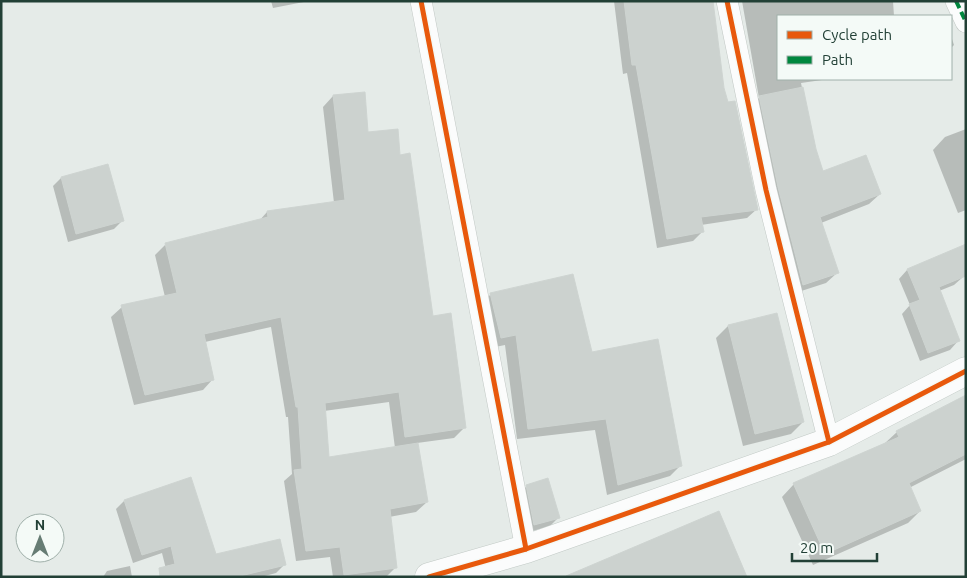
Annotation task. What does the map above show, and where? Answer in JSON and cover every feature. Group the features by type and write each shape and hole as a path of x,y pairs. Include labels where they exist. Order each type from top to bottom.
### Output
{"street":[{"path":"421,1 526,549"},
{"path":"727,1 766,190 829,442"},
{"path":"956,1 966,22"},
{"path":"429,577 526,549 829,442 966,370"}],"building":[{"path":"624,1 713,1 724,88 728,102 735,101 758,210 701,217 704,232 667,239 636,65 632,65"},
{"path":"803,87 816,149 823,171 866,155 881,194 820,217 839,273 803,285 778,187 759,96"},
{"path":"365,92 368,132 398,129 400,155 410,153 433,316 451,313 466,428 405,437 399,392 325,403 329,457 418,443 428,502 390,509 397,568 344,575 340,547 306,551 294,470 302,469 298,407 296,407 281,317 204,334 214,380 145,395 121,305 177,293 165,243 268,217 267,211 345,200 333,95"},
{"path":"108,164 124,221 76,234 61,177"},
{"path":"966,244 966,276 939,287 960,341 928,353 909,304 920,300 907,269"},
{"path":"573,274 592,352 658,339 682,466 618,485 606,419 528,429 516,335 501,338 490,293"},
{"path":"777,313 804,422 755,434 728,325"},
{"path":"966,395 966,454 909,483 921,511 825,554 793,483 899,437 896,431"},
{"path":"191,477 216,554 280,539 286,565 236,577 160,577 159,568 175,564 171,546 142,555 124,500"},
{"path":"548,478 560,518 534,525 526,485"},
{"path":"719,511 747,577 566,577 566,576"}],"marked path":[{"path":"956,1 966,22"}],"cycle path":[{"path":"421,1 526,549"},
{"path":"727,1 766,190 829,442"},
{"path":"429,577 526,549 829,442 966,371"}]}
